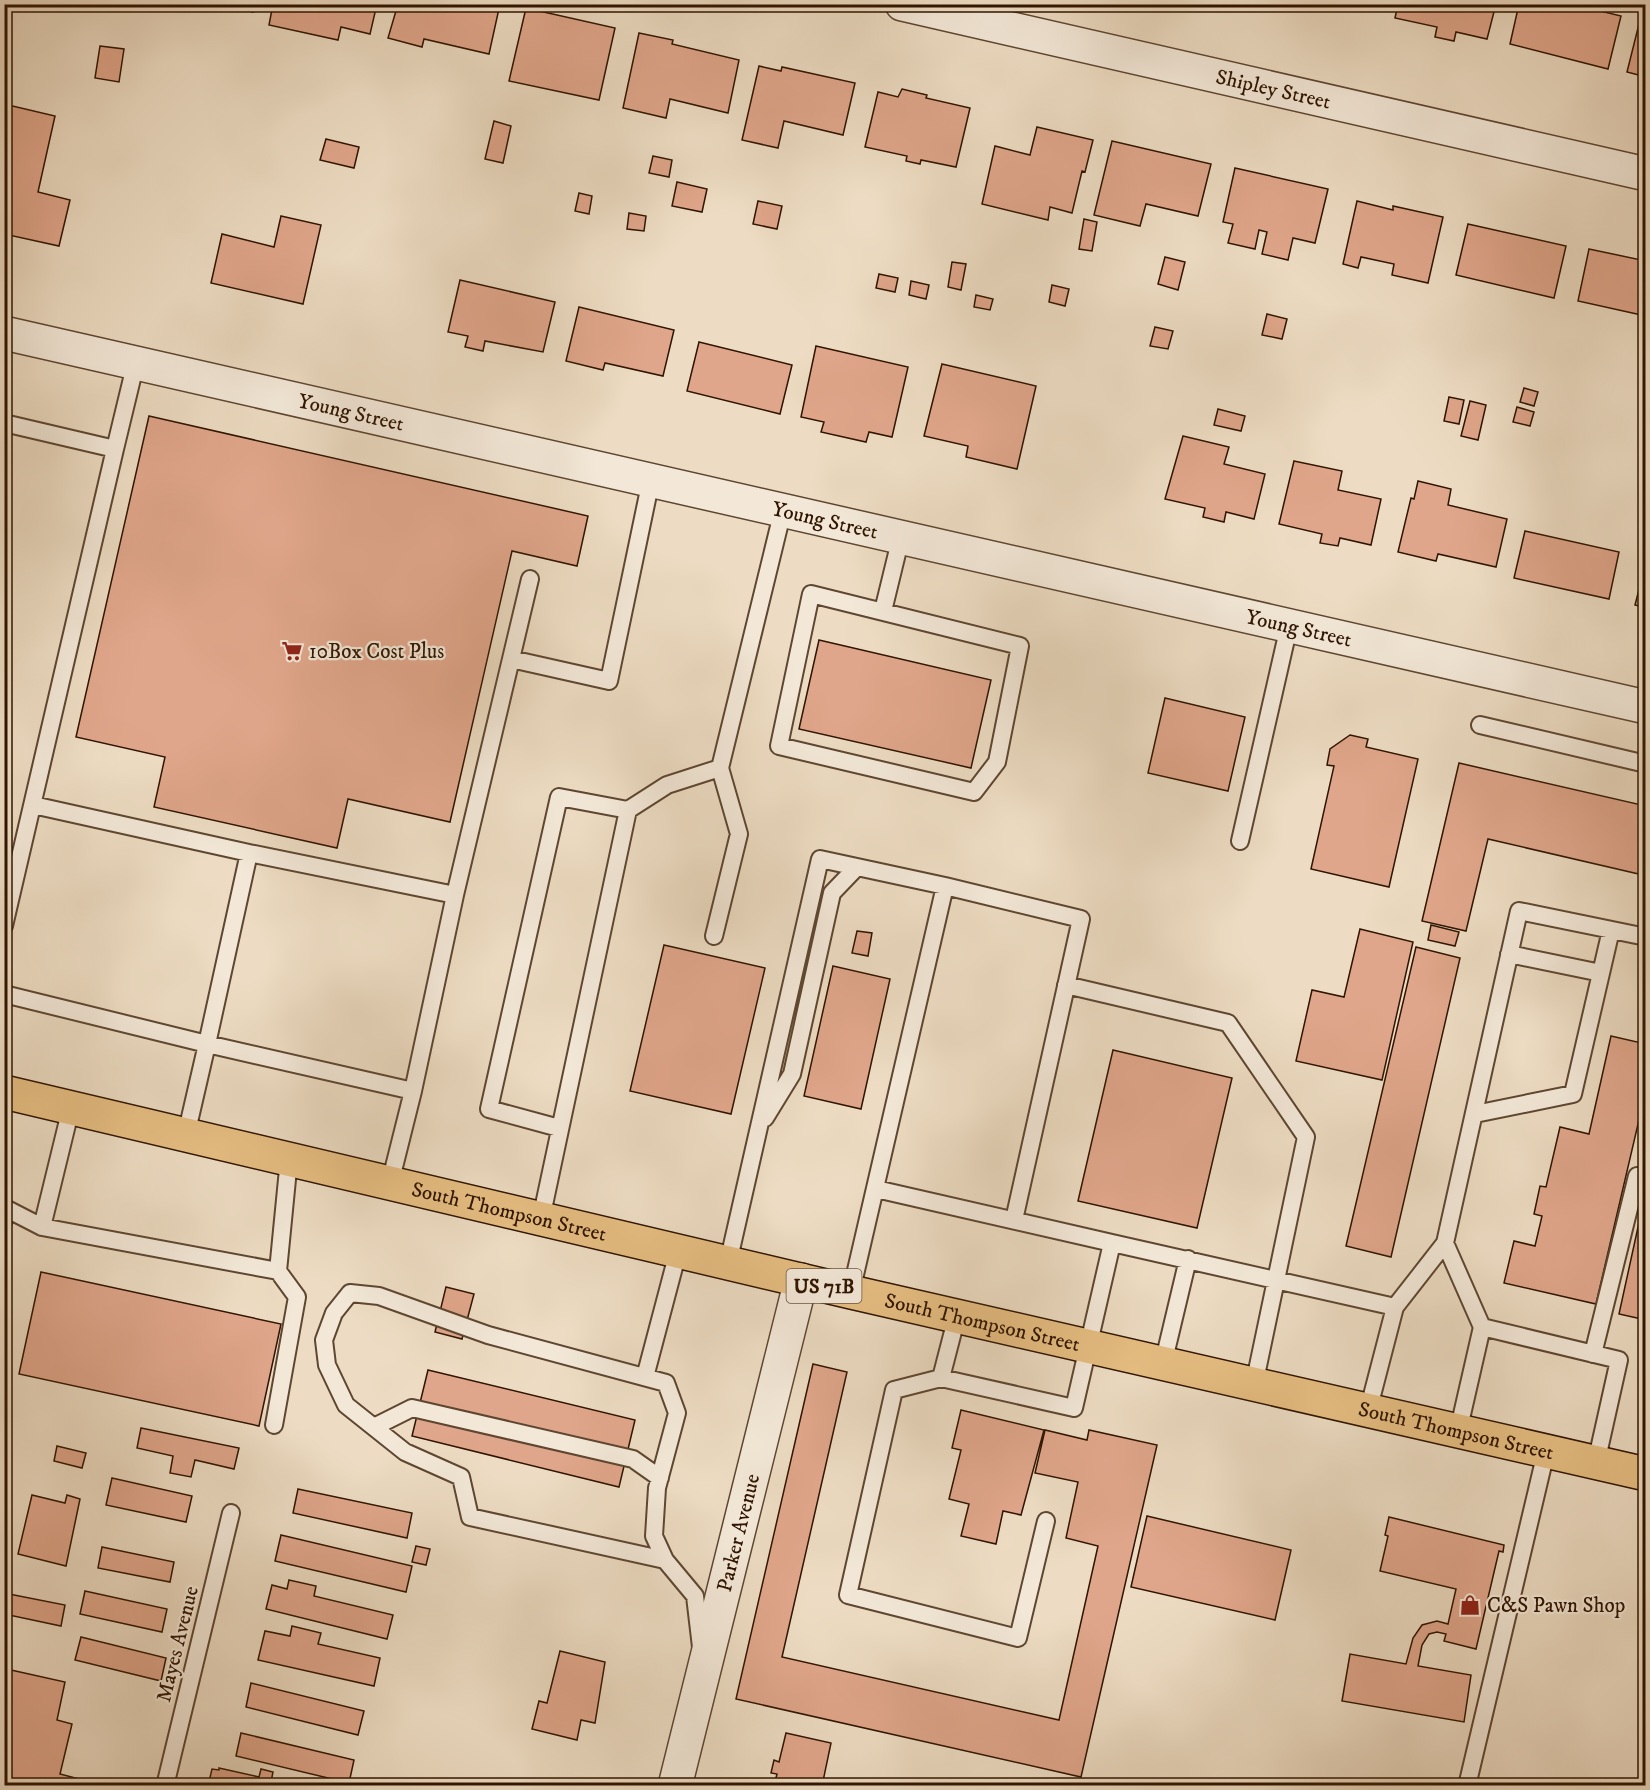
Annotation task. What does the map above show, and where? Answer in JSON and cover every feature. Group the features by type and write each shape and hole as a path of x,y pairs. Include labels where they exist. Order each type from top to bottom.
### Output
{"highway":[{"name":"South Thompson Street","path":"4,1092 678,1252 1646,1474"}],"street":[{"name":"Shipley Street","path":"902,4 1646,174"},
{"name":"Young Street","path":"4,333 1646,707"},
{"name":"Parker Avenue","path":"675,1785 801,1280"}],"lane":[{"path":"4,926 136,363"},
{"path":"4,423 115,449"},
{"path":"511,658 609,681 651,480"},
{"path":"714,936 739,834 720,768 783,510"},
{"path":"883,611 902,537"},
{"path":"390,1183 530,579"},
{"path":"811,594 883,611 1020,646 997,762 974,792 779,746 811,594"},
{"path":"1240,841 1289,626"},
{"path":"1480,725 1646,764"},
{"path":"560,1128 489,1109 560,797 628,810 667,785 720,768"},
{"path":"33,805 249,853 455,895"},
{"path":"541,1219 628,810"},
{"path":"186,1135 249,853"},
{"path":"728,1263 820,859 1081,919 1014,1220"},
{"path":"758,1131 792,1074 832,893 856,868"},
{"path":"851,1292 945,886"},
{"path":"1368,1411 1395,1307 1445,1243 1519,911 1646,937"},
{"path":"1475,1114 1573,1094 1611,930"},
{"path":"1509,954 1601,973"},
{"path":"1066,984 1228,1023 1306,1137 1254,1385"},
{"path":"4,994 207,1044 413,1091"},
{"path":"42,1227 71,1108"},
{"path":"274,1425 297,1298 278,1271 289,1160"},
{"path":"1593,1354 1637,1176 1646,1178"},
{"path":"876,1189 1395,1307"},
{"path":"5,1212 42,1227 278,1271"},
{"path":"1046,1521 1018,1638 848,1595 894,1390 941,1378 1074,1408 1112,1243"},
{"path":"1445,1243 1482,1327 1458,1432"},
{"path":"645,1377 678,1252"},
{"path":"1163,1364 1188,1259"},
{"path":"665,1560 470,1517 461,1477 405,1452 346,1405 327,1365 324,1340 334,1313 350,1293 379,1296 488,1335 666,1383 677,1413 660,1478 654,1536 665,1560 695,1596 704,1672"},
{"path":"941,1378 957,1316"},
{"path":"1482,1327 1619,1360 1596,1463"},
{"path":"374,1427 412,1408 633,1459 660,1478"},
{"path":"1467,1785 1546,1452"},
{"name":"Mayes Avenue","path":"165,1785 231,1513"}],"building":[{"path":"220,4 254,4 253,12"},
{"path":"273,4 377,4 370,34 341,27 338,40 269,25"},
{"path":"398,4 500,4 489,54 424,39 422,47 388,38"},
{"path":"1398,4 1496,4 1487,39 1456,32 1454,41 1435,37 1437,27 1395,18"},
{"path":"1519,4 1572,4 1621,16 1608,69 1510,44"},
{"path":"526,8 615,28 599,100 509,81"},
{"path":"1640,20 1646,22 1646,77 1627,72"},
{"path":"639,33 673,40 672,44 739,60 728,113 670,99 666,118 623,108"},
{"path":"100,46 124,49 119,82 95,78"},
{"path":"759,66 781,71 782,67 855,83 843,135 784,121 778,148 742,140"},
{"path":"902,89 927,95 926,98 970,108 956,167 921,160 920,164 906,161 907,156 865,147 878,92 898,97"},
{"path":"4,104 55,116 38,192 70,200 59,246 4,234"},
{"path":"494,121 511,126 503,163 485,159"},
{"path":"1037,127 1093,140 1085,172 1082,171 1072,213 1050,207 1048,220 982,204 995,146 1030,155"},
{"path":"326,139 359,147 354,168 320,160"},
{"path":"1112,141 1211,164 1198,216 1146,204 1140,226 1094,215"},
{"path":"653,156 672,160 669,177 649,173"},
{"path":"1235,168 1328,189 1315,243 1293,238 1288,260 1262,254 1267,232 1259,230 1255,249 1228,243 1233,224 1223,222"},
{"path":"677,182 707,189 702,212 672,206"},
{"path":"579,193 592,196 589,214 575,211"},
{"path":"758,201 782,206 777,229 753,224"},
{"path":"1357,201 1393,210 1393,206 1443,217 1428,283 1392,275 1394,264 1361,257 1358,268 1343,264"},
{"path":"629,213 646,216 644,231 627,229"},
{"path":"281,216 321,225 303,304 211,283 222,234 274,247"},
{"path":"1084,219 1097,222 1092,251 1079,249"},
{"path":"1468,224 1566,246 1554,298 1456,275"},
{"path":"1589,249 1646,261 1646,316 1578,301"},
{"path":"1165,257 1185,262 1178,290 1158,284"},
{"path":"952,262 966,264 961,290 948,287"},
{"path":"879,274 898,278 895,292 876,288"},
{"path":"460,280 555,302 543,352 485,341 483,351 465,347 468,336 448,332"},
{"path":"911,281 929,285 926,299 909,295"},
{"path":"1052,285 1069,289 1065,306 1049,302"},
{"path":"976,295 993,299 990,310 974,307"},
{"path":"579,307 674,330 663,376 605,363 603,370 566,361"},
{"path":"1267,314 1287,319 1282,339 1262,335"},
{"path":"1155,327 1173,331 1168,349 1150,346"},
{"path":"699,342 792,365 780,414 687,391"},
{"path":"816,346 908,367 892,437 869,432 866,442 821,432 824,422 801,417"},
{"path":"942,364 1036,386 1017,469 966,457 968,446 924,436"},
{"path":"1524,388 1538,392 1534,406 1520,402"},
{"path":"1449,397 1464,400 1459,424 1444,421"},
{"path":"1470,401 1486,405 1478,440 1461,436"},
{"path":"1517,407 1534,412 1530,426 1513,422"},
{"path":"1218,409 1245,416 1241,431 1214,425"},
{"name":"10Box Cost Plus","path":"149,416 588,516 577,566 512,551 450,822 348,799 337,848 154,807 165,757 76,737"},
{"path":"1183,436 1229,447 1224,464 1265,474 1254,519 1226,512 1224,522 1203,517 1205,508 1165,499"},
{"path":"1294,461 1342,471 1338,490 1381,499 1371,545 1340,538 1338,546 1320,543 1322,534 1279,524"},
{"path":"1418,481 1451,489 1448,505 1507,519 1496,567 1438,554 1436,561 1398,552 1411,498 1414,499"},
{"path":"1525,531 1619,552 1609,599 1514,578"},
{"path":"1646,562 1646,608 1635,605"},
{"path":"819,640 991,680 971,768 799,729"},
{"path":"1165,698 1245,717 1228,791 1148,773"},
{"path":"1350,735 1368,739 1366,747 1418,759 1389,887 1311,869 1334,766 1327,765 1330,749"},
{"path":"1459,763 1646,806 1643,875 1488,839 1466,931 1422,921"},
{"path":"1431,925 1459,932 1455,946 1428,940"},
{"path":"1360,929 1413,942 1382,1080 1296,1061 1312,990 1344,997"},
{"path":"857,931 872,933 868,956 852,953"},
{"path":"664,945 765,968 731,1114 630,1091"},
{"path":"1416,947 1460,958 1391,1257 1346,1246"},
{"path":"833,966 890,979 861,1109 804,1096"},
{"path":"1611,1036 1646,1044 1646,1090 1596,1304 1504,1283 1514,1241 1535,1246 1542,1216 1534,1214 1540,1186 1546,1187 1560,1127 1589,1134"},
{"path":"1113,1050 1232,1078 1197,1228 1078,1201"},
{"path":"1640,1218 1646,1220 1646,1320 1619,1314"},
{"path":"41,1272 281,1324 259,1426 19,1374"},
{"path":"446,1287 474,1294 462,1339 435,1332"},
{"path":"813,1364 847,1372 782,1657 1059,1720 1098,1546 1066,1538 1078,1482 1035,1473 1045,1430 1087,1440 1089,1430 1157,1445 1081,1777 736,1699"},
{"path":"428,1370 635,1420 619,1487 412,1436"},
{"path":"961,1410 1044,1430 1021,1515 1003,1511 996,1544 961,1536 969,1504 949,1499 961,1450 952,1448"},
{"path":"141,1428 239,1448 234,1469 195,1460 191,1477 170,1473 173,1456 137,1448"},
{"path":"57,1446 86,1453 82,1468 54,1461"},
{"path":"112,1478 192,1496 186,1522 106,1505"},
{"path":"298,1489 412,1513 407,1538 293,1513"},
{"path":"32,1495 65,1503 67,1495 80,1499 66,1566 18,1554"},
{"path":"1147,1516 1291,1550 1275,1620 1131,1587"},
{"name":"C&S Pawn Shop","path":"1389,1517 1504,1545 1503,1552 1499,1551 1476,1649 1444,1641 1446,1634 1437,1632 1429,1634 1422,1645 1418,1666 1471,1675 1464,1722 1342,1701 1350,1654 1406,1664 1413,1638 1422,1625 1437,1621 1448,1624 1456,1589 1380,1571 1388,1536 1385,1535"},
{"path":"281,1535 412,1566 406,1592 275,1561"},
{"path":"416,1546 430,1549 426,1565 412,1562"},
{"path":"102,1547 174,1562 170,1582 98,1568"},
{"path":"289,1580 316,1586 314,1596 393,1615 387,1639 266,1609 272,1585 287,1589"},
{"path":"85,1591 167,1609 162,1632 80,1614"},
{"path":"4,1593 65,1605 61,1626 4,1614"},
{"path":"292,1626 321,1633 318,1644 380,1658 374,1686 258,1660 265,1631 290,1636"},
{"path":"81,1637 166,1658 161,1681 75,1660"},
{"path":"560,1651 605,1662 595,1723 581,1720 577,1740 532,1729 539,1701 547,1703"},
{"path":"11,1670 65,1682 57,1720 72,1724 60,1774 83,1780 81,1786 9,1786 10,1779 4,1778 4,1699"},
{"path":"251,1683 364,1711 358,1735 246,1707"},
{"path":"241,1733 354,1760 349,1783 236,1756"},
{"path":"786,1733 831,1743 822,1786 774,1786 777,1774 771,1773 774,1760 779,1762"},
{"path":"219,1768 259,1777 261,1769 273,1772 271,1782 288,1786 208,1786 212,1769 219,1770"}],"place":[{"name":"10Box Cost Plus","path":"292,651"},
{"name":"C&S Pawn Shop","path":"1470,1605"}]}
